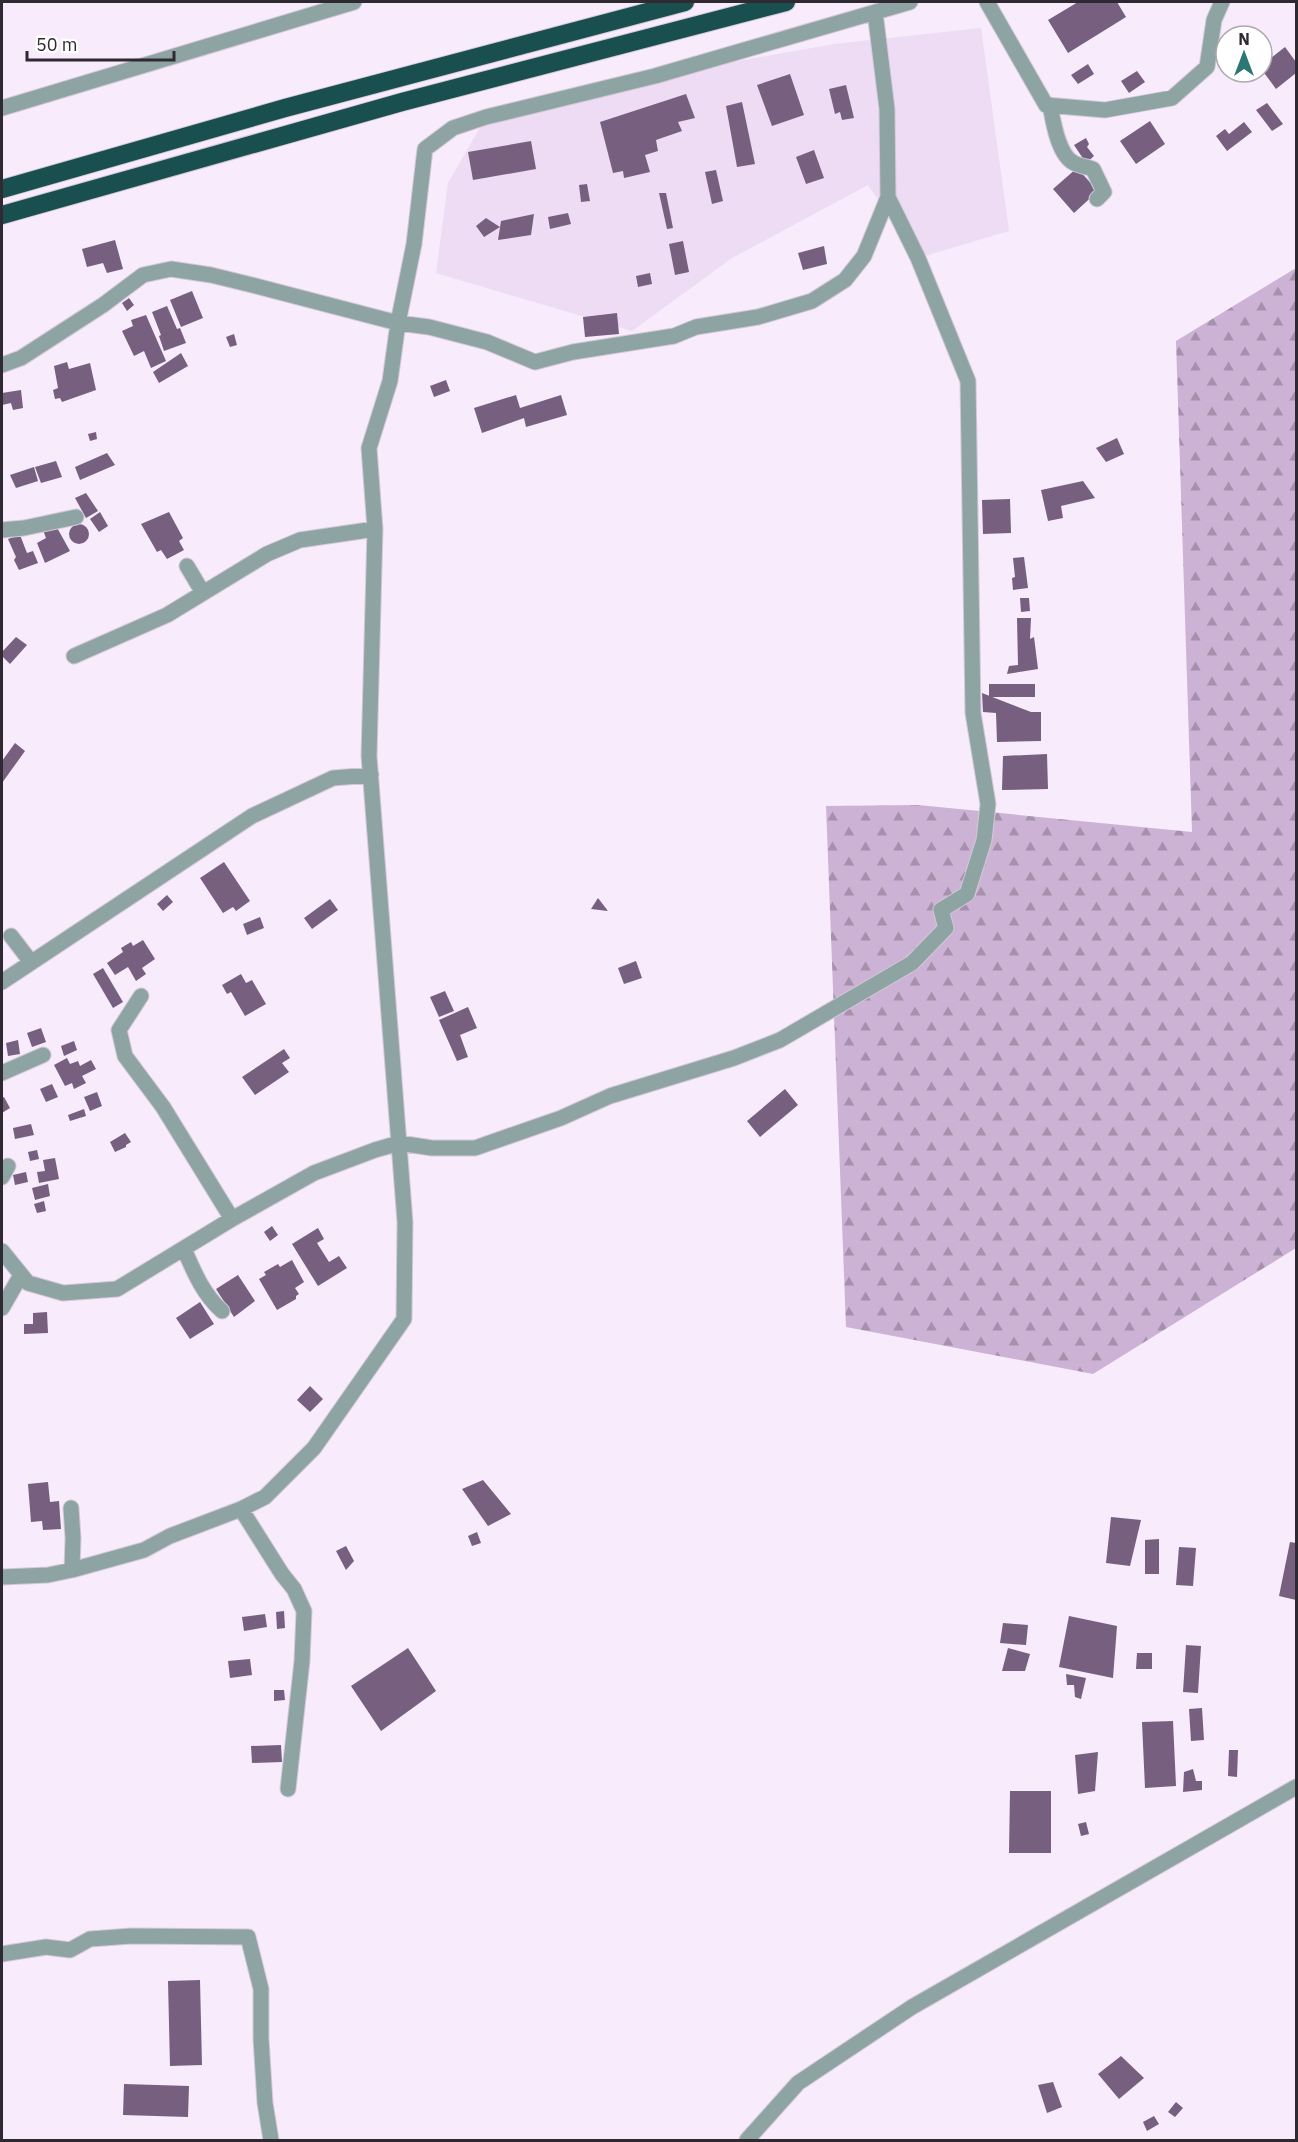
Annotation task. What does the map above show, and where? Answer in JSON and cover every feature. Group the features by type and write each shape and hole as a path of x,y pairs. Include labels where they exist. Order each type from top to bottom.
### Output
{"highway":[{"path":"2,189 285,108 685,2"},
{"path":"2,215 402,102 786,2"}],"street":[{"path":"2,108 354,2"},
{"path":"2,1577 48,1575 144,1550 170,1536 241,1509 265,1497 314,1448 404,1319 405,1222 369,756 375,529 369,448 390,381 398,323 414,244 425,149 453,128 486,117 655,76 910,2"},
{"path":"986,2 1046,105 1105,110 1172,98 1206,67 1214,20 1222,2"},
{"path":"2,365 21,358 103,305 143,275 171,269 212,275 398,323 429,327 487,342 535,362 573,352 674,336 696,327 758,317 812,301 845,280 864,256 888,197 887,109 874,12"},
{"path":"1050,105 1055,130 1066,156 1073,162 1093,169 1104,192 1097,200"},
{"path":"2,1251 28,1283 63,1293 117,1289 232,1219 314,1173 399,1143 432,1148 475,1148 561,1118 610,1096 734,1058 780,1040 912,963 946,928 941,910 967,894 984,840 988,804 973,713 968,381 918,258 888,197"},
{"path":"2,530 24,528 76,517"},
{"path":"74,656 167,615 267,554 300,540 375,529"},
{"path":"187,566 203,593"},
{"path":"2,982 252,816 333,778 371,776"},
{"path":"11,936 31,962"},
{"path":"141,996 119,1030 125,1056 163,1107 232,1219"},
{"path":"2,1073 43,1055"},
{"path":"184,1249 196,1276 212,1301 222,1311"},
{"path":"2,1308 21,1275"},
{"path":"71,1508 74,1538 72,1570"},
{"path":"241,1509 294,1589 304,1611 302,1661 288,1789"},
{"path":"747,2140 798,2083 912,2007 1296,1787"},
{"path":"2,1954 46,1947 70,1950 90,1939 131,1936 248,1937 261,1989 265,2103 271,2140"}],"shaded area":[{"path":"981,28 1009,231 918,258 868,185 732,258 632,331 436,273 448,183 486,117 655,76 834,44"}],"green space":[{"path":"1296,268 1296,1248 1093,1374 846,1327 826,806 918,805 1192,832 1176,341"}],"building":[{"path":"1078,2 1117,2 1126,17 1068,53 1048,20"},
{"path":"1285,47 1296,62 1296,73 1276,89 1272,84 1274,56"},
{"path":"1088,64 1094,74 1078,84 1071,75"},
{"path":"1137,71 1145,82 1129,93 1121,81"},
{"path":"790,74 804,115 772,126 757,85"},
{"path":"846,85 854,118 842,120 840,112 835,114 829,89"},
{"path":"686,94 695,118 678,122 682,131 656,140 658,151 645,155 650,172 624,178 623,171 613,173 600,122"},
{"path":"742,102 755,164 737,167 726,106"},
{"path":"1267,103 1283,124 1272,131 1256,110"},
{"path":"1150,121 1165,144 1136,164 1120,141"},
{"path":"1244,122 1252,132 1227,151 1216,136 1225,129 1229,134"},
{"path":"1086,138 1089,144 1087,147 1094,156 1086,163 1074,145"},
{"path":"531,141 536,169 473,180 468,152"},
{"path":"814,150 824,178 806,184 796,157"},
{"path":"1077,168 1098,191 1074,213 1053,189"},
{"path":"716,170 723,201 712,204 705,172"},
{"path":"587,184 590,201 581,202 579,185"},
{"path":"659,193 666,193 673,228 667,229"},
{"path":"568,213 571,224 550,229 548,217"},
{"path":"534,214 531,235 498,240 501,221"},
{"path":"486,218 500,227 484,237 476,226"},
{"path":"115,240 123,269 107,273 103,263 87,267 82,249"},
{"path":"683,241 689,272 675,275 669,244"},
{"path":"824,246 827,264 803,270 798,253"},
{"path":"650,273 652,284 638,287 636,276"},
{"path":"192,291 203,318 181,327 170,300"},
{"path":"129,298 134,305 127,311 122,303"},
{"path":"167,306 186,343 164,351 159,336 161,335 152,312"},
{"path":"617,313 619,334 585,337 583,317"},
{"path":"146,315 166,361 151,368 144,351 134,356 122,331 133,326 131,320"},
{"path":"234,334 237,345 230,347 226,337"},
{"path":"181,353 188,366 159,383 153,372"},
{"path":"67,362 69,369 90,363 96,390 62,402 60,398 55,399 53,390 58,388 54,366"},
{"path":"446,380 450,391 434,397 430,386"},
{"path":"21,390 23,408 13,410 11,403 2,405 2,393"},
{"path":"516,395 520,408 561,395 567,415 526,427 524,418 482,433 474,408"},
{"path":"96,432 97,439 90,441 88,434"},
{"path":"1117,438 1124,454 1106,462 1096,448"},
{"path":"107,453 115,465 80,480 75,467"},
{"path":"56,461 62,477 41,483 35,467"},
{"path":"34,467 38,481 16,488 10,475"},
{"path":"1083,481 1095,498 1061,506 1063,518 1048,521 1041,490"},
{"path":"86,493 98,511 86,518 75,498"},
{"path":"1010,499 1011,533 983,534 982,500"},
{"path":"100,512 108,526 99,532 90,519"},
{"path":"169,512 183,538 179,541 184,550 167,559 161,550 157,552 141,524"},
{"path":"55,524 70,551 45,563 37,543 46,538 43,530"},
{"path":"79,524 86,527 89,534 86,541 79,544 72,541 69,534 72,527"},
{"path":"20,535 27,553 33,551 38,563 19,570 8,539"},
{"path":"1024,557 1028,588 1013,590 1012,578 1015,577 1013,558"},
{"path":"1020,598 1029,598 1030,611 1021,612"},
{"path":"1017,618 1031,618 1030,639 1034,637 1038,669 1007,674 1009,666 1018,665"},
{"path":"16,637 27,645 10,664 2,656 2,652"},
{"path":"989,684 1035,684 1035,697 989,697"},
{"path":"982,693 1031,712 1041,712 1041,741 997,742 996,713 983,712"},
{"path":"15,743 25,751 2,783 2,761"},
{"path":"1047,754 1048,789 1002,790 1003,756"},
{"path":"224,862 250,901 236,911 233,907 223,913 200,878"},
{"path":"167,895 173,902 163,911 157,904"},
{"path":"598,898 608,911 591,909"},
{"path":"330,899 338,910 312,929 304,918"},
{"path":"260,917 264,928 247,935 243,924"},
{"path":"143,940 155,959 142,968 146,974 136,981 128,967 115,975 107,963 123,952 121,948 131,942 133,946"},
{"path":"636,961 642,978 624,984 618,968"},
{"path":"103,968 123,1002 113,1008 93,974"},
{"path":"241,974 246,983 252,980 266,1004 245,1016 231,992 227,994 222,985"},
{"path":"445,991 454,1011 439,1017 430,997"},
{"path":"468,1007 477,1028 460,1035 468,1057 457,1061 439,1020"},
{"path":"41,1028 46,1042 32,1047 27,1033"},
{"path":"18,1040 20,1054 8,1056 6,1043"},
{"path":"74,1041 77,1050 64,1056 61,1046"},
{"path":"284,1049 290,1058 282,1063 289,1072 255,1095 242,1077"},
{"path":"67,1058 70,1064 78,1061 80,1066 91,1060 96,1069 82,1076 86,1083 74,1089 72,1083 65,1086 54,1065"},
{"path":"52,1084 58,1097 46,1102 40,1089"},
{"path":"785,1089 798,1105 760,1137 747,1121"},
{"path":"97,1092 102,1106 90,1111 84,1097"},
{"path":"4,1097 10,1108 2,1113 2,1098"},
{"path":"84,1109 86,1116 70,1121 68,1115"},
{"path":"31,1124 34,1135 15,1139 13,1128"},
{"path":"125,1133 131,1142 115,1152 110,1142"},
{"path":"37,1150 39,1159 30,1161 28,1152"},
{"path":"55,1158 59,1179 39,1183 37,1172 45,1171 43,1160"},
{"path":"26,1172 28,1182 15,1185 13,1175"},
{"path":"48,1184 50,1196 35,1200 32,1188"},
{"path":"44,1201 46,1211 37,1213 34,1204"},
{"path":"272,1226 278,1235 270,1241 264,1232"},
{"path":"318,1228 324,1239 317,1243 329,1262 339,1256 347,1268 318,1286 292,1244"},
{"path":"292,1260 304,1282 295,1288 299,1294 296,1299 277,1310 259,1279 266,1275 264,1272 278,1264 280,1267"},
{"path":"238,1275 255,1301 234,1317 216,1289"},
{"path":"200,1302 214,1324 190,1339 176,1318"},
{"path":"47,1312 48,1333 24,1334 24,1324 33,1324 33,1313"},
{"path":"310,1386 323,1399 310,1412 297,1400"},
{"path":"483,1480 511,1514 488,1526 462,1489"},
{"path":"48,1482 50,1502 59,1501 61,1529 43,1530 42,1521 31,1522 28,1484"},
{"path":"1111,1517 1141,1520 1130,1566 1106,1563"},
{"path":"477,1532 481,1543 472,1546 468,1536"},
{"path":"1159,1539 1159,1574 1145,1574 1145,1540"},
{"path":"1290,1542 1296,1543 1296,1600 1279,1596"},
{"path":"346,1546 354,1561 346,1570 336,1551"},
{"path":"1179,1547 1196,1548 1193,1586 1176,1585"},
{"path":"284,1611 285,1628 277,1629 276,1612"},
{"path":"265,1614 267,1627 244,1631 242,1617"},
{"path":"1069,1616 1117,1626 1113,1678 1059,1667"},
{"path":"1003,1623 1028,1625 1026,1645 1000,1643"},
{"path":"1186,1645 1201,1646 1198,1693 1183,1692"},
{"path":"408,1648 436,1691 381,1731 351,1686"},
{"path":"1008,1648 1030,1654 1025,1671 1002,1671"},
{"path":"1137,1653 1152,1653 1152,1669 1136,1669"},
{"path":"250,1659 252,1675 230,1678 228,1661"},
{"path":"1066,1674 1086,1678 1081,1699 1075,1697 1074,1685 1067,1685"},
{"path":"274,1690 284,1690 285,1700 274,1701"},
{"path":"1202,1708 1204,1740 1191,1741 1189,1709"},
{"path":"1173,1721 1176,1786 1145,1788 1142,1722"},
{"path":"281,1745 282,1762 252,1763 251,1746"},
{"path":"1229,1750 1238,1750 1237,1777 1228,1776"},
{"path":"1098,1752 1095,1791 1078,1794 1075,1755"},
{"path":"1193,1769 1196,1781 1202,1781 1202,1790 1183,1792 1184,1772"},
{"path":"1010,1791 1051,1791 1051,1853 1009,1853"},
{"path":"1086,1822 1089,1834 1081,1836 1078,1824"},
{"path":"200,1980 202,2065 170,2066 168,1981"},
{"path":"1121,2056 1144,2078 1119,2099 1098,2074"},
{"path":"1053,2082 1062,2107 1047,2113 1038,2085"},
{"path":"124,2084 189,2086 188,2117 123,2115"},
{"path":"1176,2102 1183,2108 1175,2117 1168,2112"},
{"path":"1154,2116 1159,2124 1147,2131 1143,2122"}]}
